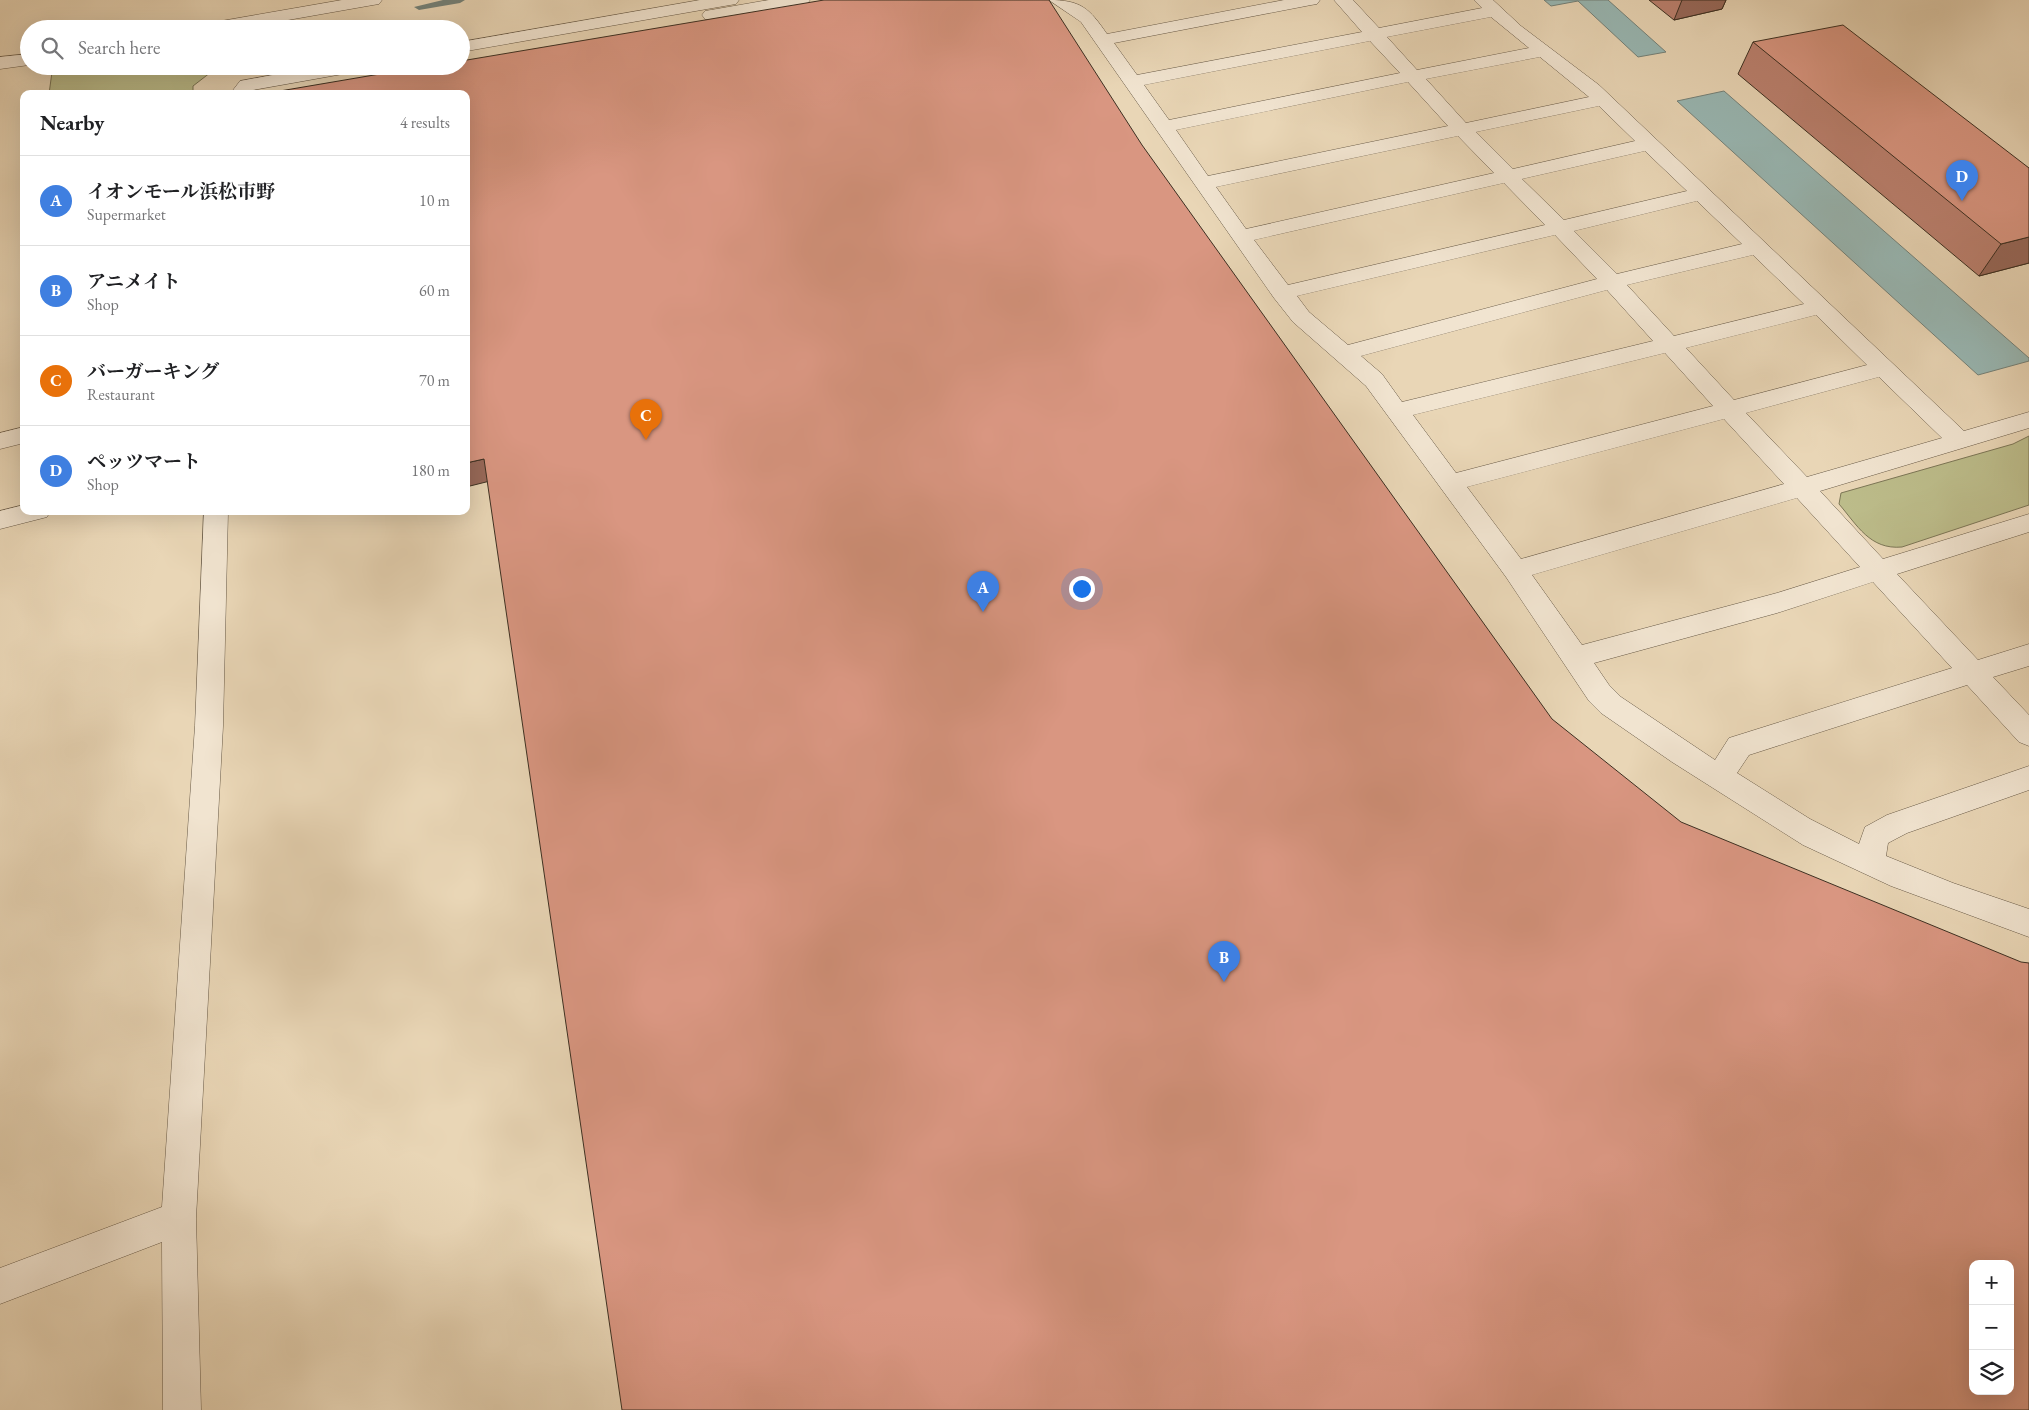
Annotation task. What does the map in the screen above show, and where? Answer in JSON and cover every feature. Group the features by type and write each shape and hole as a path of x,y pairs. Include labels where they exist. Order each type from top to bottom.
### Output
{"street":[{"path":"256,20 373,0"},
{"path":"470,45 730,0"},
{"path":"597,42 595,35 801,0"},
{"path":"1102,40 1311,0"},
{"path":"1343,0 1462,130 1612,282 2029,734"},
{"path":"1066,1 1087,18 1165,126 1241,237 1301,318 1374,380 1515,570 1576,656 1599,693 1611,705 1675,749 1790,823 1826,843 1942,892 2029,922"},
{"path":"1132,82 1375,34 1489,5 1515,30 1544,51 1602,100 1821,306 1960,441"},
{"path":"1165,126 1544,51"},
{"path":"0,63 20,60"},
{"path":"243,90 247,85 303,75"},
{"path":"1204,183 1602,100"},
{"path":"1241,237 1649,144"},
{"path":"1282,293 1702,194"},
{"path":"1342,354 1612,282 1758,247"},
{"path":"1397,411 1670,345 1821,306"},
{"path":"1451,483 1885,368"},
{"path":"1515,570 1802,488 2029,420"},
{"path":"0,441 20,436"},
{"path":"0,520 21,515"},
{"path":"182,1410 180,1218 209,726 216,515"},
{"path":"1576,656 1777,603 1879,570 2023,528"},
{"path":"1720,777 1739,746 2029,655"},
{"path":"1870,862 1875,836 1882,832 1898,824 2029,778"},
{"path":"0,1286 180,1218"}],"green space":[{"path":"52,75 207,75 193,86 193,90 50,90"},
{"path":"2029,436 2029,505 1902,547 1891,547 1873,540 1865,534 1839,504 1841,493 2013,444"}],"water":[{"path":"1544,0 1608,0 1666,52 1638,57 1578,1 1551,6"},
{"path":"1724,91 2029,358 2029,361 1978,375 1677,101"}],"building":[{"path":"824,0 1049,0 1142,145 1552,719 1681,822 2021,962 2029,963 2029,1410 622,1410 484,459 470,462 470,90 286,90 374,75 470,75 470,59"},
{"path":"1843,25 2029,168 2029,237 2001,244 1753,42"}],"waterway":[{"path":"419,7 460,0"}],"place":[{"name":"ペッツマート","path":"1962,201"},
{"name":"バーガーキング","path":"646,440"},
{"name":"イオンモール浜松市野","path":"983,612"},
{"name":"アニメイト","path":"1224,982"}]}
